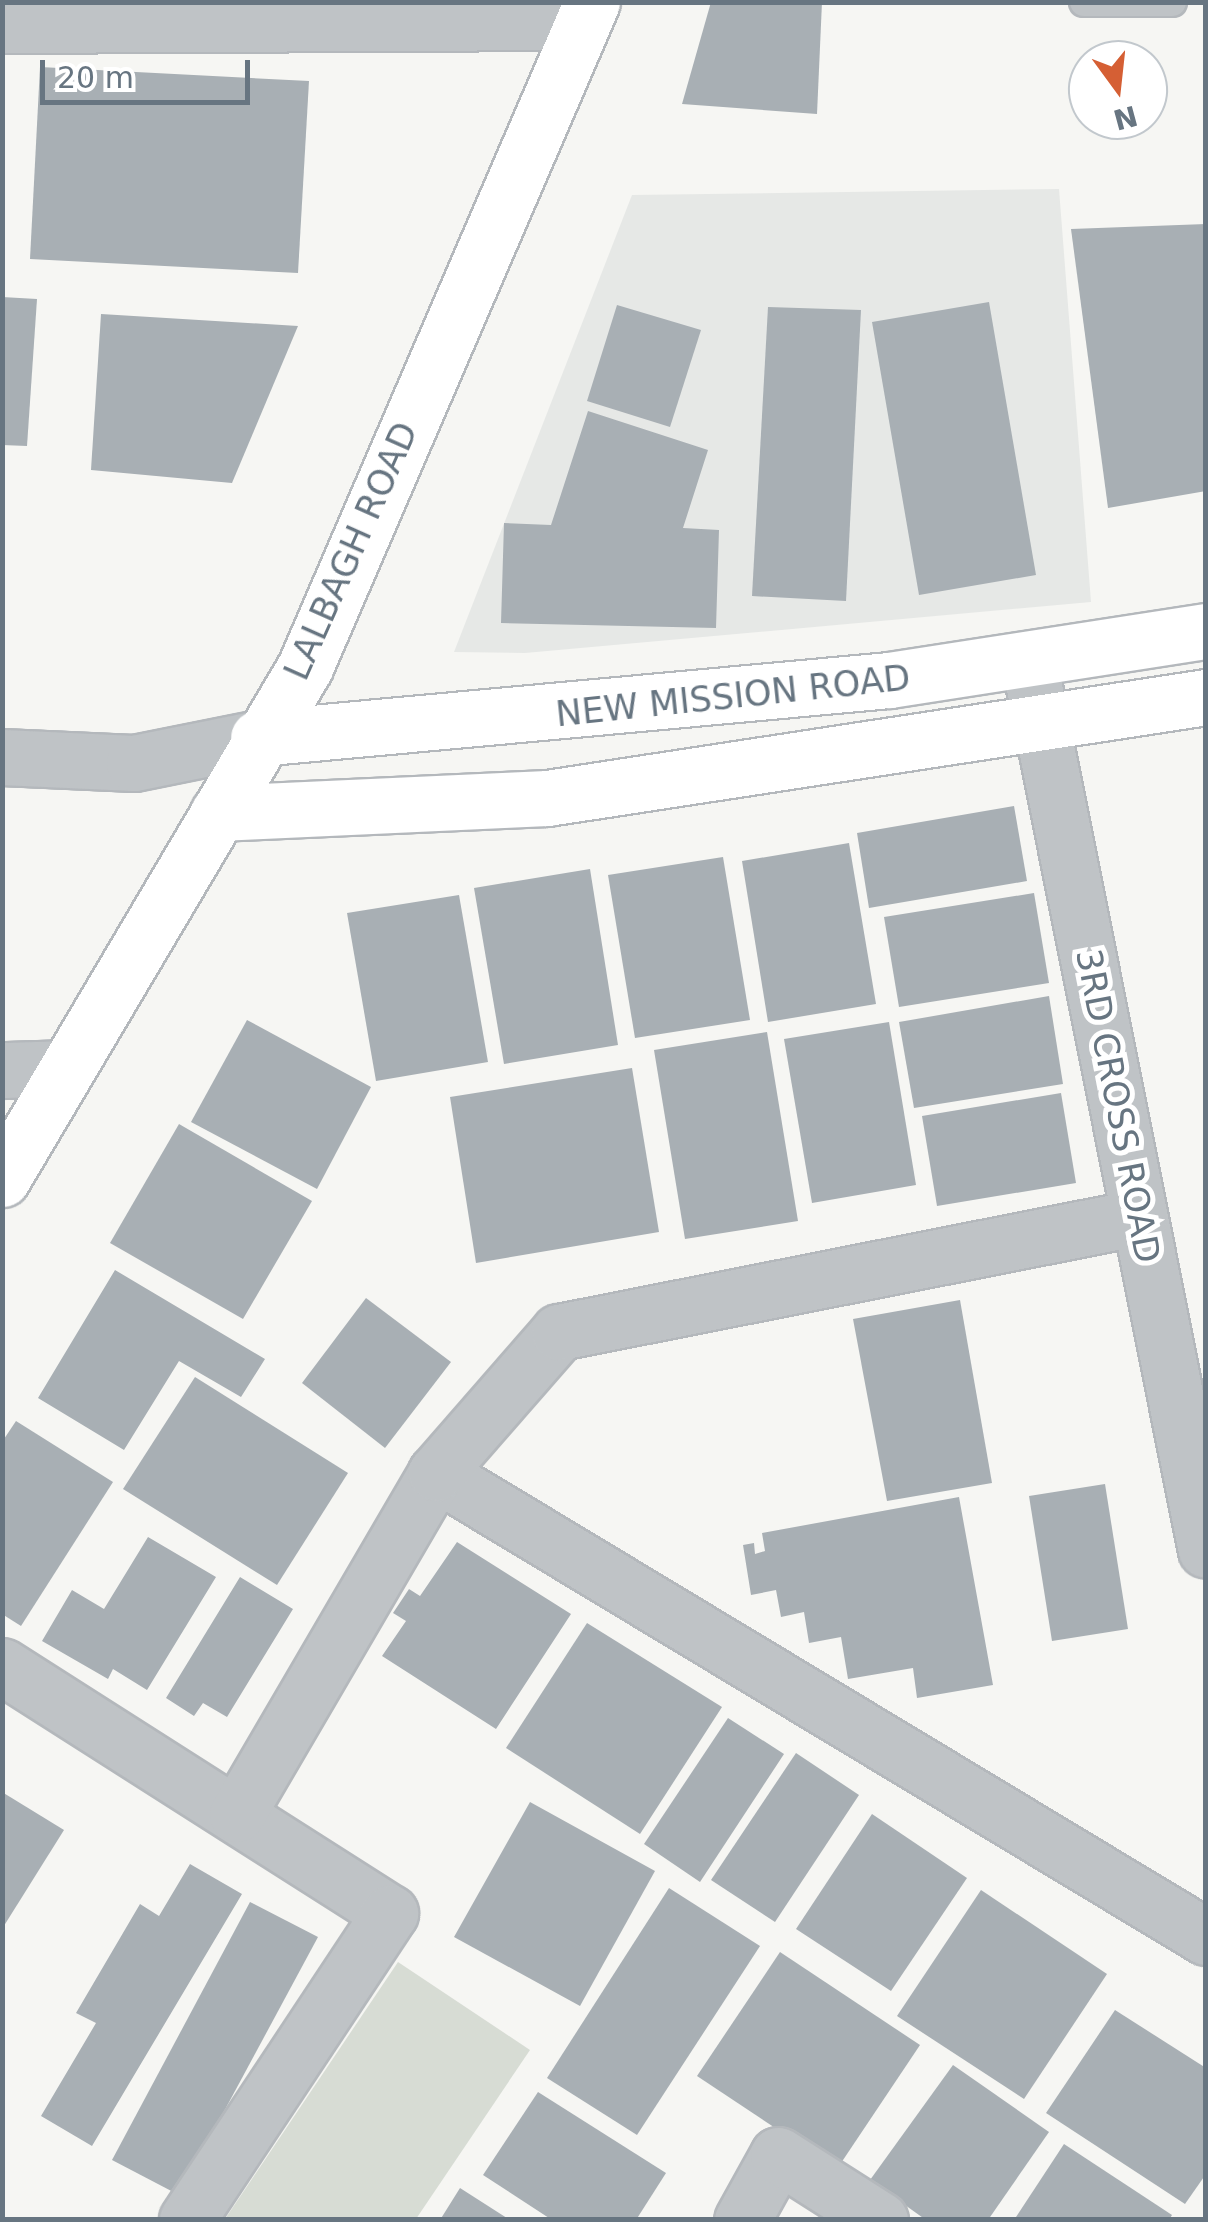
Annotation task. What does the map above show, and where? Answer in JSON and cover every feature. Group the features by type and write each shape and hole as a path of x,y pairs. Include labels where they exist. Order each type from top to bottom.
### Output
{"main road":[{"name":"LALBAGH ROAD","path":"2,1178 66,1068 145,948 258,738 305,667 587,12"},
{"name":"NEW MISSION ROAD","path":"258,738 526,718 1029,662 1206,631"},
{"path":"218,814 547,798 1206,697"}],"street":[{"path":"2,24 587,12"},
{"name":"3RD CROSS ROAD","path":"1029,662 1206,1550"},
{"path":"2,757 134,764 258,738"},
{"path":"2,1070 66,1068"},
{"path":"237,1814 436,1473 559,1332 1140,1216"},
{"path":"436,1473 1206,1938"},
{"path":"2,1666 390,1913 187,2220"},
{"path":"742,2220 778,2156 880,2220"}],"lane":[{"path":"1084,2 1172,2"}],"shaded area":[{"path":"1059,189 1091,602 525,653 454,652 632,195"},
{"path":"398,1962 530,2050 416,2219 225,2219"}],"building":[{"path":"711,2 822,2 817,114 682,104"},
{"path":"40,67 309,81 298,273 30,259"},
{"path":"1206,224 1206,491 1108,508 1071,229"},
{"path":"2,297 37,299 27,446 2,445"},
{"path":"989,302 1036,575 919,595 872,322"},
{"path":"617,305 701,330 670,427 587,401"},
{"path":"768,307 861,310 846,601 752,596"},
{"path":"101,314 298,326 232,483 91,470"},
{"path":"588,411 708,450 683,528 719,530 716,628 501,623 504,523 551,525"},
{"path":"1014,806 1027,881 869,908 857,833"},
{"path":"849,843 876,1004 768,1022 742,861"},
{"path":"723,857 750,1020 635,1038 608,875"},
{"path":"590,869 618,1045 504,1064 474,888"},
{"path":"1034,893 1049,983 899,1007 884,917"},
{"path":"459,895 488,1062 376,1081 347,913"},
{"path":"1049,996 1063,1084 914,1108 899,1022"},
{"path":"247,1020 371,1087 317,1189 191,1122"},
{"path":"889,1022 916,1185 812,1203 784,1039"},
{"path":"767,1032 798,1221 685,1239 654,1050"},
{"path":"632,1068 659,1232 476,1263 450,1097"},
{"path":"1061,1093 1076,1183 937,1206 922,1116"},
{"path":"179,1124 312,1201 243,1319 110,1243"},
{"path":"115,1270 265,1359 241,1397 179,1361 124,1450 38,1398"},
{"path":"366,1298 451,1362 385,1448 302,1383"},
{"path":"960,1300 992,1483 887,1501 853,1319"},
{"path":"195,1377 348,1473 277,1585 123,1489"},
{"path":"16,1421 113,1482 21,1626 2,1614 2,1442"},
{"path":"1105,1484 1128,1629 1052,1641 1029,1496"},
{"path":"959,1497 993,1685 917,1698 913,1668 848,1679 841,1637 809,1643 804,1612 781,1617 776,1590 751,1595 743,1545 754,1543 755,1554 765,1551 762,1533"},
{"path":"148,1537 216,1577 147,1690 113,1669 108,1679 42,1641 72,1590 104,1609"},
{"path":"457,1542 571,1614 496,1729 382,1656 406,1621 393,1613 409,1589 420,1596"},
{"path":"240,1577 293,1609 227,1717 203,1703 194,1716 166,1698"},
{"path":"587,1623 722,1707 640,1834 506,1748"},
{"path":"728,1718 784,1754 700,1882 644,1844"},
{"path":"796,1753 859,1795 775,1922 711,1880"},
{"path":"2,1792 64,1830 2,1929"},
{"path":"530,1802 655,1871 580,2006 454,1937"},
{"path":"872,1814 967,1878 891,1991 796,1929"},
{"path":"190,1864 242,1894 92,2146 41,2116 96,2023 76,2013 140,1904 159,1916"},
{"path":"669,1888 760,1946 637,2135 547,2078"},
{"path":"981,1890 1107,1974 1024,2099 897,2016"},
{"path":"250,1902 318,1937 179,2195 112,2160"},
{"path":"780,1952 920,2045 837,2169 697,2076"},
{"path":"1115,2010 1206,2068 1206,2174 1185,2204 1046,2113"},
{"path":"953,2065 1049,2132 988,2220 926,2220 870,2180"},
{"path":"538,2092 666,2173 636,2220 552,2220 483,2175"},
{"path":"1064,2144 1172,2215 1169,2220 1014,2220"},
{"path":"460,2188 510,2220 440,2220"}]}
